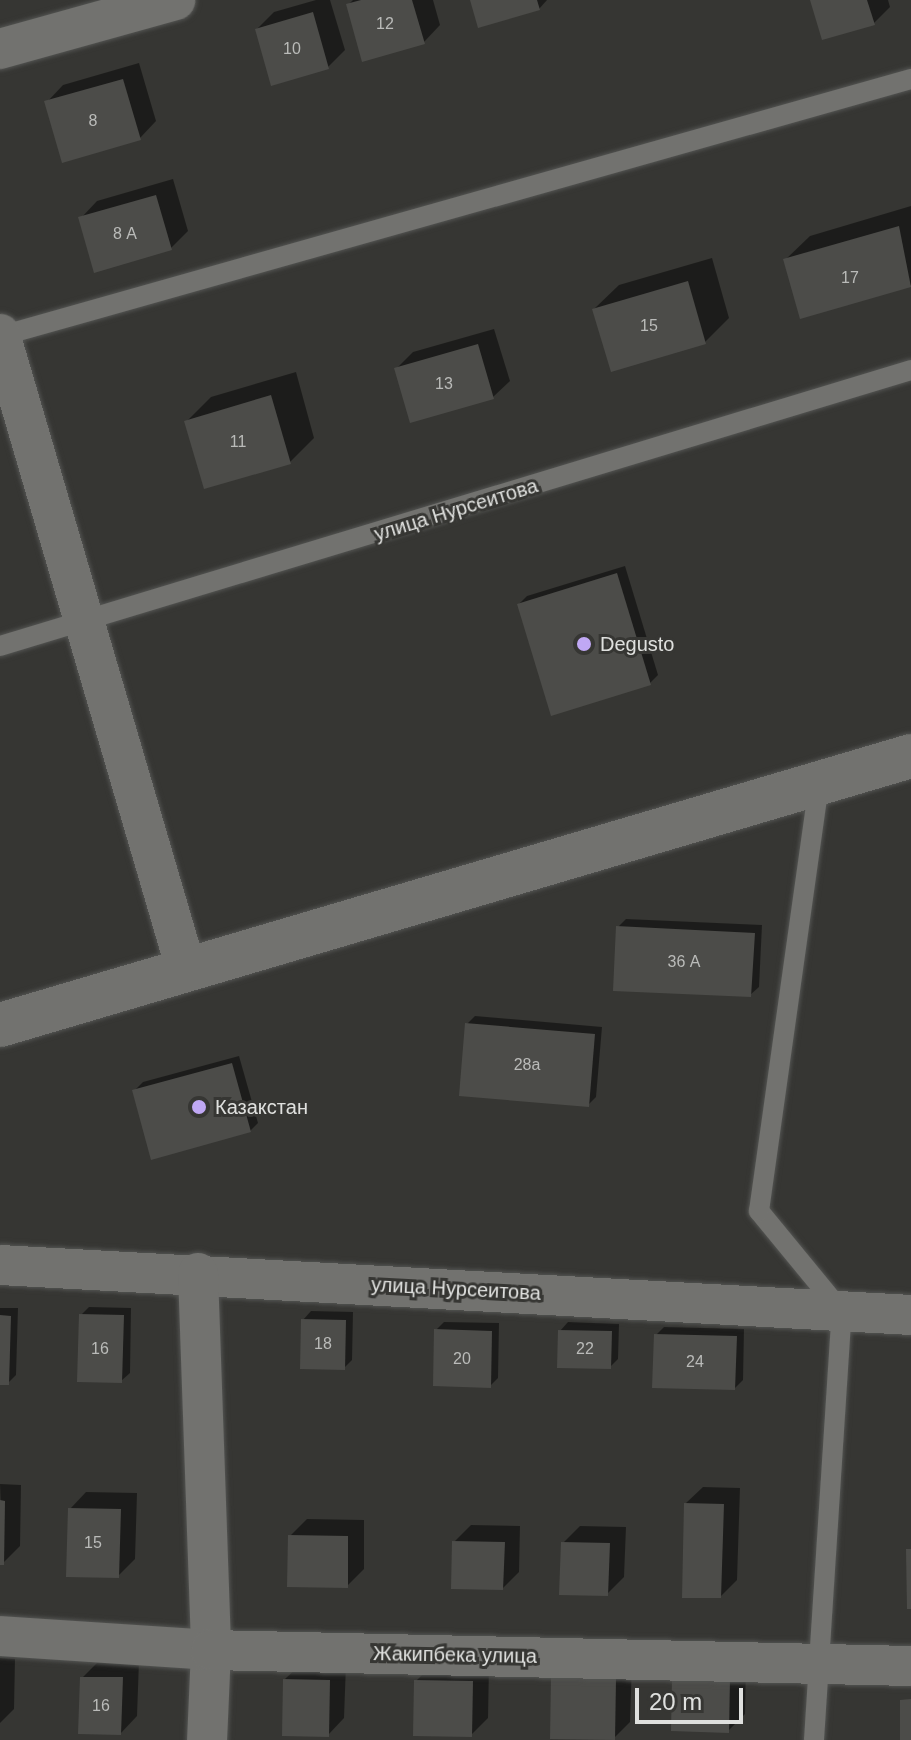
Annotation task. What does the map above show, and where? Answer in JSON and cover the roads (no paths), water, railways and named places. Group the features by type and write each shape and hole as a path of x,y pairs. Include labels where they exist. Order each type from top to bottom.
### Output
{"main road":[{"path":"0,1025 911,756"}],"street":[{"path":"0,49 175,0"},
{"path":"0,335 186,969"},
{"name":"улица Нурсеитова","path":"0,1265 198,1273 911,1315"},
{"path":"198,1273 211,1650 207,1740"},
{"name":"Жакипбека улица","path":"0,1636 211,1650 911,1666"}],"lane":[{"path":"0,335 911,79"},
{"name":"улица Нурсеитова","path":"0,646 85,624 911,370"},
{"path":"814,1740 842,1312 759,1211 819,783"}],"place":[{"name":"Degusto","path":"584,644"},
{"name":"Казакстан","path":"199,1107"}]}
